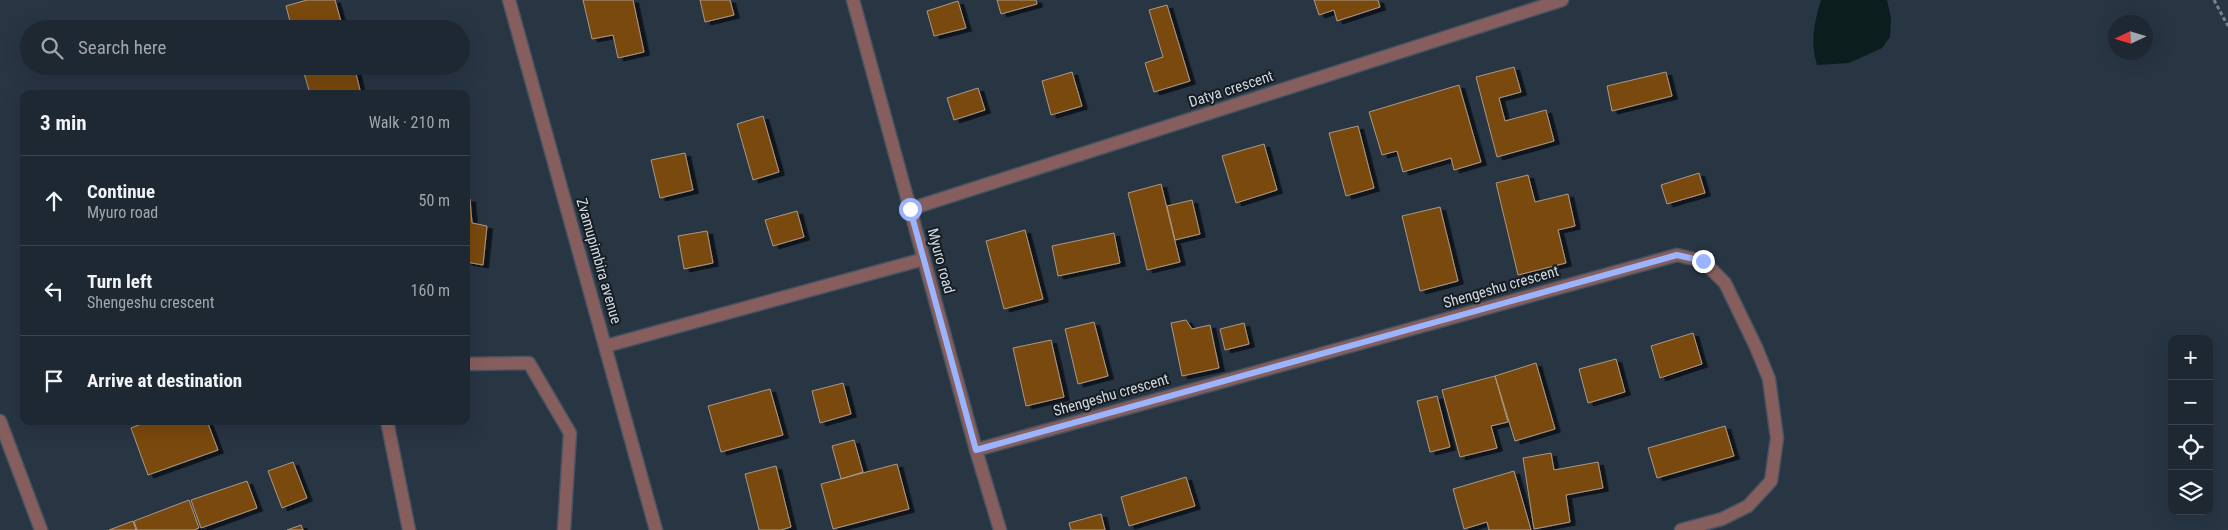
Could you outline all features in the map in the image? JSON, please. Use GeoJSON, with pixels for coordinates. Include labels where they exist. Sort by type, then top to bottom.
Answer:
{"type":"FeatureCollection","features":[{"type":"Feature","properties":{"kind":"street","name":"Zvamupimbira avenue"},"geometry":{"type":"LineString","coordinates":[[509,0],[656,530]]}},
{"type":"Feature","properties":{"kind":"street","name":"Myuro road"},"geometry":{"type":"LineString","coordinates":[[853,0],[976,450],[1000,530]]}},
{"type":"Feature","properties":{"kind":"street","name":"Datya crescent"},"geometry":{"type":"LineString","coordinates":[[910,209],[1562,0]]}},
{"type":"Feature","properties":{"kind":"street","name":"Shengeshu crescent"},"geometry":{"type":"LineString","coordinates":[[976,450],[1677,255],[1703,261],[1725,283],[1756,347],[1769,379],[1777,438],[1771,481],[1748,506],[1722,519],[1681,530]]}},
{"type":"Feature","properties":{"kind":"street"},"geometry":{"type":"LineString","coordinates":[[606,346],[924,259]]}},
{"type":"Feature","properties":{"kind":"street"},"geometry":{"type":"LineString","coordinates":[[470,364],[529,363],[570,433],[564,530]]}},
{"type":"Feature","properties":{"kind":"street"},"geometry":{"type":"LineString","coordinates":[[0,421],[41,530]]}},
{"type":"Feature","properties":{"kind":"street"},"geometry":{"type":"LineString","coordinates":[[388,425],[409,530]]}},
{"type":"Feature","properties":{"kind":"path"},"geometry":{"type":"LineString","coordinates":[[2214,0],[2228,26]]}},
{"type":"Feature","properties":{"kind":"shaded area"},"geometry":{"type":"Polygon","coordinates":[[[1821,0],[1887,0],[1891,18],[1890,37],[1882,48],[1849,63],[1817,65],[1813,40],[1816,17],[1821,0]]]}},
{"type":"Feature","properties":{"kind":"building"},"geometry":{"type":"Polygon","coordinates":[[[307,0],[335,0],[341,20],[290,20],[286,6],[307,0]]]}},
{"type":"Feature","properties":{"kind":"building"},"geometry":{"type":"Polygon","coordinates":[[[583,0],[633,0],[644,52],[618,58],[613,35],[592,39],[583,0]]]}},
{"type":"Feature","properties":{"kind":"building"},"geometry":{"type":"Polygon","coordinates":[[[700,0],[730,0],[734,15],[705,22],[700,0]]]}},
{"type":"Feature","properties":{"kind":"building"},"geometry":{"type":"Polygon","coordinates":[[[997,0],[1036,0],[1037,4],[1001,14],[997,0]]]}},
{"type":"Feature","properties":{"kind":"building"},"geometry":{"type":"Polygon","coordinates":[[[1314,0],[1378,0],[1380,7],[1337,21],[1334,10],[1319,15],[1314,0]]]}},
{"type":"Feature","properties":{"kind":"building"},"geometry":{"type":"Polygon","coordinates":[[[958,1],[966,28],[934,36],[927,11],[958,1]]]}},
{"type":"Feature","properties":{"kind":"building"},"geometry":{"type":"Polygon","coordinates":[[[1167,5],[1190,81],[1154,92],[1145,63],[1163,57],[1149,10],[1167,5]]]}},
{"type":"Feature","properties":{"kind":"building"},"geometry":{"type":"Polygon","coordinates":[[[1514,67],[1521,92],[1499,98],[1505,121],[1546,110],[1554,141],[1497,157],[1476,77],[1514,67]]]}},
{"type":"Feature","properties":{"kind":"building"},"geometry":{"type":"Polygon","coordinates":[[[1072,72],[1082,106],[1051,115],[1042,81],[1072,72]]]}},
{"type":"Feature","properties":{"kind":"building"},"geometry":{"type":"Polygon","coordinates":[[[1666,72],[1672,96],[1612,111],[1607,86],[1666,72]]]}},
{"type":"Feature","properties":{"kind":"building"},"geometry":{"type":"Polygon","coordinates":[[[305,75],[356,75],[360,90],[309,90],[305,75]]]}},
{"type":"Feature","properties":{"kind":"building"},"geometry":{"type":"Polygon","coordinates":[[[1459,85],[1481,162],[1454,170],[1451,158],[1403,172],[1397,151],[1382,155],[1369,112],[1459,85]]]}},
{"type":"Feature","properties":{"kind":"building"},"geometry":{"type":"Polygon","coordinates":[[[978,88],[985,110],[954,120],[947,98],[978,88]]]}},
{"type":"Feature","properties":{"kind":"building"},"geometry":{"type":"Polygon","coordinates":[[[763,116],[779,172],[753,180],[737,124],[763,116]]]}},
{"type":"Feature","properties":{"kind":"building"},"geometry":{"type":"Polygon","coordinates":[[[1358,126],[1374,188],[1346,196],[1329,133],[1358,126]]]}},
{"type":"Feature","properties":{"kind":"building"},"geometry":{"type":"Polygon","coordinates":[[[1264,144],[1277,190],[1236,203],[1222,156],[1264,144]]]}},
{"type":"Feature","properties":{"kind":"building"},"geometry":{"type":"Polygon","coordinates":[[[685,153],[693,190],[660,198],[651,160],[685,153]]]}},
{"type":"Feature","properties":{"kind":"building"},"geometry":{"type":"Polygon","coordinates":[[[1699,173],[1705,193],[1667,204],[1661,185],[1699,173]]]}},
{"type":"Feature","properties":{"kind":"building"},"geometry":{"type":"Polygon","coordinates":[[[1528,175],[1535,202],[1568,194],[1575,226],[1558,230],[1566,263],[1518,275],[1496,183],[1528,175]]]}},
{"type":"Feature","properties":{"kind":"building"},"geometry":{"type":"Polygon","coordinates":[[[1161,184],[1180,262],[1147,270],[1128,193],[1161,184]]]}},
{"type":"Feature","properties":{"kind":"building"},"geometry":{"type":"Polygon","coordinates":[[[470,199],[472,223],[487,226],[483,265],[470,263],[470,199]]]}},
{"type":"Feature","properties":{"kind":"building"},"geometry":{"type":"Polygon","coordinates":[[[1192,200],[1200,234],[1175,240],[1167,206],[1192,200]]]}},
{"type":"Feature","properties":{"kind":"building"},"geometry":{"type":"Polygon","coordinates":[[[1440,207],[1458,281],[1420,291],[1402,216],[1440,207]]]}},
{"type":"Feature","properties":{"kind":"building"},"geometry":{"type":"Polygon","coordinates":[[[797,211],[804,237],[773,246],[765,220],[797,211]]]}},
{"type":"Feature","properties":{"kind":"building"},"geometry":{"type":"Polygon","coordinates":[[[1025,230],[1043,299],[1004,309],[986,241],[1025,230]]]}},
{"type":"Feature","properties":{"kind":"building"},"geometry":{"type":"Polygon","coordinates":[[[707,231],[713,263],[684,269],[678,236],[707,231]]]}},
{"type":"Feature","properties":{"kind":"building"},"geometry":{"type":"Polygon","coordinates":[[[1114,233],[1120,263],[1058,276],[1052,246],[1114,233]]]}},
{"type":"Feature","properties":{"kind":"building"},"geometry":{"type":"Polygon","coordinates":[[[1186,320],[1192,329],[1210,325],[1219,368],[1182,376],[1171,323],[1186,320]]]}},
{"type":"Feature","properties":{"kind":"building"},"geometry":{"type":"Polygon","coordinates":[[[1094,322],[1108,376],[1078,384],[1065,329],[1094,322]]]}},
{"type":"Feature","properties":{"kind":"building"},"geometry":{"type":"Polygon","coordinates":[[[1244,323],[1249,344],[1225,350],[1220,329],[1244,323]]]}},
{"type":"Feature","properties":{"kind":"building"},"geometry":{"type":"Polygon","coordinates":[[[1693,333],[1702,364],[1660,378],[1651,346],[1693,333]]]}},
{"type":"Feature","properties":{"kind":"building"},"geometry":{"type":"Polygon","coordinates":[[[1051,340],[1064,397],[1026,406],[1013,348],[1051,340]]]}},
{"type":"Feature","properties":{"kind":"building"},"geometry":{"type":"Polygon","coordinates":[[[1616,359],[1625,392],[1588,403],[1579,369],[1616,359]]]}},
{"type":"Feature","properties":{"kind":"building"},"geometry":{"type":"Polygon","coordinates":[[[1536,363],[1555,429],[1515,441],[1495,376],[1536,363]]]}},
{"type":"Feature","properties":{"kind":"building"},"geometry":{"type":"Polygon","coordinates":[[[1495,376],[1508,422],[1491,426],[1497,448],[1460,457],[1442,390],[1495,376]]]}},
{"type":"Feature","properties":{"kind":"building"},"geometry":{"type":"Polygon","coordinates":[[[843,383],[851,414],[820,423],[812,391],[843,383]]]}},
{"type":"Feature","properties":{"kind":"building"},"geometry":{"type":"Polygon","coordinates":[[[770,389],[783,435],[721,452],[708,406],[770,389]]]}},
{"type":"Feature","properties":{"kind":"building"},"geometry":{"type":"Polygon","coordinates":[[[1437,396],[1450,447],[1430,452],[1417,401],[1437,396]]]}},
{"type":"Feature","properties":{"kind":"building"},"geometry":{"type":"Polygon","coordinates":[[[139,425],[209,425],[218,450],[148,475],[131,428],[139,425]]]}},
{"type":"Feature","properties":{"kind":"building"},"geometry":{"type":"Polygon","coordinates":[[[1725,426],[1734,456],[1657,478],[1648,448],[1725,426]]]}},
{"type":"Feature","properties":{"kind":"building"},"geometry":{"type":"Polygon","coordinates":[[[854,440],[863,472],[841,479],[832,446],[854,440]]]}},
{"type":"Feature","properties":{"kind":"building"},"geometry":{"type":"Polygon","coordinates":[[[1551,453],[1554,470],[1598,462],[1603,488],[1566,495],[1570,522],[1534,529],[1523,458],[1551,453]]]}},
{"type":"Feature","properties":{"kind":"building"},"geometry":{"type":"Polygon","coordinates":[[[293,462],[307,498],[282,508],[268,471],[293,462]]]}},
{"type":"Feature","properties":{"kind":"building"},"geometry":{"type":"Polygon","coordinates":[[[897,464],[909,509],[833,529],[821,484],[897,464]]]}},
{"type":"Feature","properties":{"kind":"building"},"geometry":{"type":"Polygon","coordinates":[[[776,466],[791,527],[781,530],[759,530],[745,474],[776,466]]]}},
{"type":"Feature","properties":{"kind":"building"},"geometry":{"type":"Polygon","coordinates":[[[1514,471],[1531,530],[1489,530],[1487,522],[1464,529],[1453,489],[1514,471]]]}},
{"type":"Feature","properties":{"kind":"building"},"geometry":{"type":"Polygon","coordinates":[[[1186,477],[1195,506],[1129,526],[1121,497],[1186,477]]]}},
{"type":"Feature","properties":{"kind":"building"},"geometry":{"type":"Polygon","coordinates":[[[247,481],[257,508],[201,528],[191,500],[247,481]]]}},
{"type":"Feature","properties":{"kind":"building"},"geometry":{"type":"Polygon","coordinates":[[[189,500],[199,528],[194,530],[137,530],[134,521],[189,500]]]}},
{"type":"Feature","properties":{"kind":"building"},"geometry":{"type":"Polygon","coordinates":[[[1101,514],[1105,530],[1071,530],[1069,523],[1101,514]]]}},
{"type":"Feature","properties":{"kind":"building"},"geometry":{"type":"Polygon","coordinates":[[[133,521],[136,530],[109,530],[133,521]]]}},
{"type":"Feature","properties":{"kind":"building"},"geometry":{"type":"Polygon","coordinates":[[[301,525],[303,530],[287,530],[301,525]]]}},
{"type":"Feature","properties":{"kind":"route"},"geometry":{"type":"LineString","coordinates":[[910,209],[976,450],[1677,255],[1703,261]]}}]}
